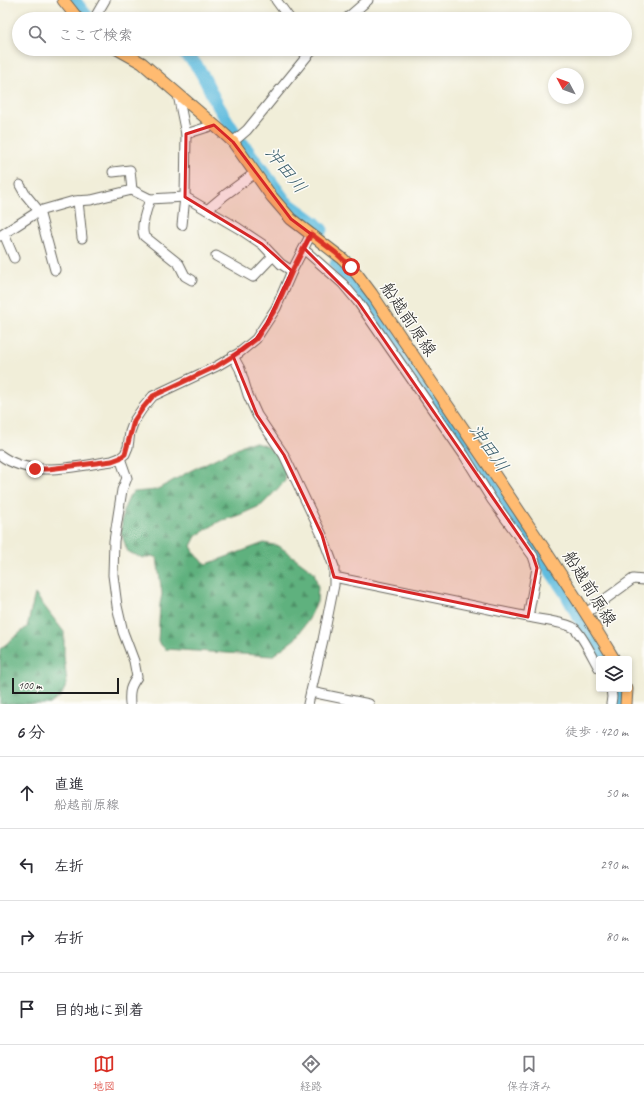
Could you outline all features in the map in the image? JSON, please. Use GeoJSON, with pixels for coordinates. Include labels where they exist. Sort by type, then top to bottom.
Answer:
{"type":"FeatureCollection","features":[{"type":"Feature","properties":{"kind":"main road"},"geometry":{"type":"LineString","coordinates":[[63,0],[72,12]]}},
{"type":"Feature","properties":{"kind":"main road","name":"船越前原線"},"geometry":{"type":"LineString","coordinates":[[130,56],[142,63],[233,142],[272,197],[291,219],[343,259],[357,274],[533,531],[612,656]]}},
{"type":"Feature","properties":{"kind":"main road"},"geometry":{"type":"LineString","coordinates":[[626,692],[626,704]]}},
{"type":"Feature","properties":{"kind":"street"},"geometry":{"type":"LineString","coordinates":[[98,12],[105,0]]}},
{"type":"Feature","properties":{"kind":"street"},"geometry":{"type":"LineString","coordinates":[[276,0],[285,12]]}},
{"type":"Feature","properties":{"kind":"street"},"geometry":{"type":"LineString","coordinates":[[354,12],[368,0]]}},
{"type":"Feature","properties":{"kind":"street"},"geometry":{"type":"LineString","coordinates":[[233,142],[247,130],[305,56]]}},
{"type":"Feature","properties":{"kind":"street"},"geometry":{"type":"LineString","coordinates":[[178,95],[186,134],[185,197],[182,224]]}},
{"type":"Feature","properties":{"kind":"street"},"geometry":{"type":"LineString","coordinates":[[186,134],[214,125]]}},
{"type":"Feature","properties":{"kind":"street"},"geometry":{"type":"LineString","coordinates":[[113,172],[130,170],[132,190]]}},
{"type":"Feature","properties":{"kind":"street"},"geometry":{"type":"LineString","coordinates":[[208,210],[225,195],[255,173]]}},
{"type":"Feature","properties":{"kind":"street"},"geometry":{"type":"LineString","coordinates":[[18,188],[39,211],[55,270]]}},
{"type":"Feature","properties":{"kind":"street"},"geometry":{"type":"LineString","coordinates":[[14,258],[2,235],[39,211],[132,190],[150,199],[185,197],[262,244],[281,264],[292,271]]}},
{"type":"Feature","properties":{"kind":"street"},"geometry":{"type":"LineString","coordinates":[[150,199],[146,212],[143,232],[144,236],[179,264],[185,276],[192,280]]}},
{"type":"Feature","properties":{"kind":"street"},"geometry":{"type":"LineString","coordinates":[[78,201],[82,238]]}},
{"type":"Feature","properties":{"kind":"street"},"geometry":{"type":"LineString","coordinates":[[0,455],[23,466],[41,469],[112,461],[120,458],[125,454],[128,447],[134,421],[153,396],[217,366],[256,339],[276,308],[292,271],[311,234]]}},
{"type":"Feature","properties":{"kind":"street"},"geometry":{"type":"LineString","coordinates":[[303,250],[343,284],[358,302],[464,456],[492,500],[533,556],[537,568],[528,617]]}},
{"type":"Feature","properties":{"kind":"street"},"geometry":{"type":"LineString","coordinates":[[216,256],[253,277],[273,256]]}},
{"type":"Feature","properties":{"kind":"street"},"geometry":{"type":"LineString","coordinates":[[233,356],[240,369],[248,395],[257,415],[284,455],[322,535],[334,567],[334,585],[328,619],[308,704]]}},
{"type":"Feature","properties":{"kind":"street"},"geometry":{"type":"LineString","coordinates":[[120,458],[127,478],[122,490],[114,541],[113,575],[117,606],[123,632],[134,661],[137,677],[129,693],[130,704]]}},
{"type":"Feature","properties":{"kind":"street"},"geometry":{"type":"LineString","coordinates":[[334,577],[565,624],[574,628],[580,634],[596,663]]}},
{"type":"Feature","properties":{"kind":"street"},"geometry":{"type":"LineString","coordinates":[[586,613],[633,578],[644,580]]}},
{"type":"Feature","properties":{"kind":"street"},"geometry":{"type":"LineString","coordinates":[[311,692],[369,704]]}},
{"type":"Feature","properties":{"kind":"street"},"geometry":{"type":"LineString","coordinates":[[611,692],[611,704]]}},
{"type":"Feature","properties":{"kind":"highlighted area"},"geometry":{"type":"Polygon","coordinates":[[[214,125],[233,142],[291,219],[311,234],[304,248],[358,302],[533,556],[537,568],[528,617],[334,577],[322,535],[284,455],[257,415],[233,356],[256,339],[267,323],[292,271],[262,244],[185,197],[186,134],[214,125]]]}},
{"type":"Feature","properties":{"kind":"green space"},"geometry":{"type":"Polygon","coordinates":[[[247,443],[256,443],[268,447],[281,459],[286,469],[285,481],[262,505],[237,516],[220,521],[196,536],[191,546],[197,557],[207,564],[264,543],[279,546],[314,572],[318,587],[317,602],[309,619],[295,639],[272,656],[165,649],[158,642],[162,594],[157,558],[152,556],[143,558],[128,552],[121,533],[123,511],[130,495],[134,492],[156,490],[190,471],[247,443]]]}},
{"type":"Feature","properties":{"kind":"green space"},"geometry":{"type":"Polygon","coordinates":[[[35,594],[64,632],[64,656],[67,684],[61,696],[50,704],[0,704],[0,649],[27,627],[35,594]]]}},
{"type":"Feature","properties":{"kind":"waterway","name":"沖田川"},"geometry":{"type":"LineString","coordinates":[[74,0],[83,12]]}},
{"type":"Feature","properties":{"kind":"waterway","name":"沖田川"},"geometry":{"type":"LineString","coordinates":[[188,56],[202,74],[217,104],[235,133]]}},
{"type":"Feature","properties":{"kind":"waterway","name":"沖田川"},"geometry":{"type":"LineString","coordinates":[[243,144],[286,202],[315,223],[322,230]]}},
{"type":"Feature","properties":{"kind":"waterway","name":"沖田川"},"geometry":{"type":"LineString","coordinates":[[336,264],[343,274],[352,280],[565,592],[600,656]]}},
{"type":"Feature","properties":{"kind":"waterway","name":"沖田川"},"geometry":{"type":"LineString","coordinates":[[619,692],[619,704]]}},
{"type":"Feature","properties":{"kind":"route"},"geometry":{"type":"LineString","coordinates":[[35,469],[48,469],[112,461],[125,454],[134,421],[153,396],[217,366],[256,339],[276,308],[292,271],[311,234],[336,253],[351,267]]}}]}
